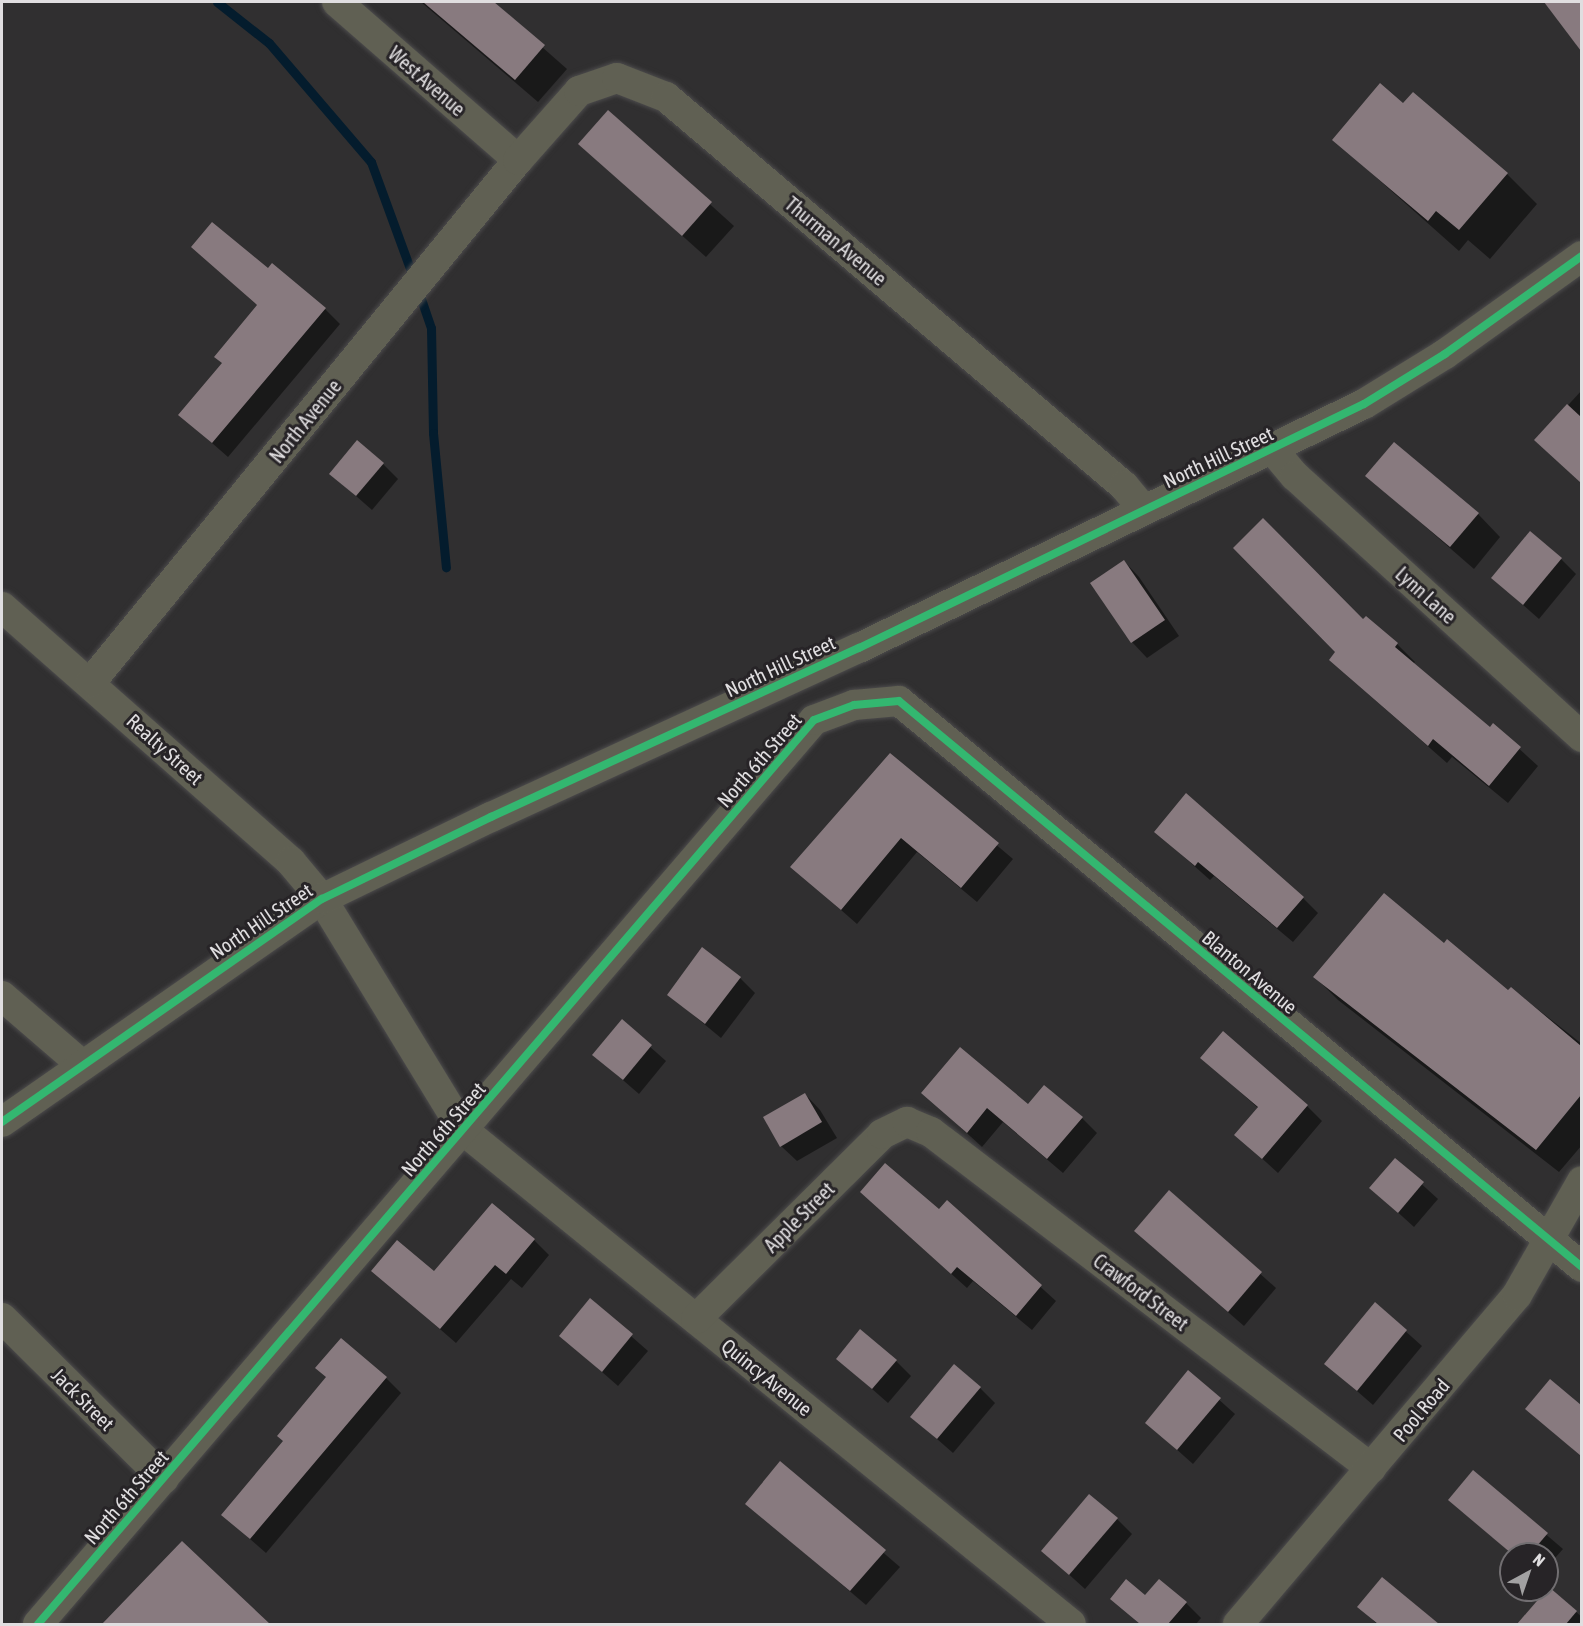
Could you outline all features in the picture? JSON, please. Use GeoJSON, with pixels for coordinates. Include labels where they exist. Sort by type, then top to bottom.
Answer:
{"type":"FeatureCollection","features":[{"type":"Feature","properties":{"kind":"street","name":"West Avenue"},"geometry":{"type":"LineString","coordinates":[[337,2],[518,160]]}},
{"type":"Feature","properties":{"kind":"street","name":"Thurman Avenue"},"geometry":{"type":"LineString","coordinates":[[518,160],[579,91],[617,78],[666,97],[1115,479],[1143,509]]}},
{"type":"Feature","properties":{"kind":"street","name":"North Avenue"},"geometry":{"type":"LineString","coordinates":[[91,682],[518,160]]}},
{"type":"Feature","properties":{"kind":"street","name":"North Hill Street"},"geometry":{"type":"LineString","coordinates":[[2,1122],[81,1064],[322,899],[491,817],[859,648],[1143,509],[1273,450],[1364,404],[1445,354],[1581,256]]}},
{"type":"Feature","properties":{"kind":"street","name":"Lynn Lane"},"geometry":{"type":"LineString","coordinates":[[1273,450],[1295,476],[1581,737]]}},
{"type":"Feature","properties":{"kind":"street","name":"Realty Street"},"geometry":{"type":"LineString","coordinates":[[2,607],[91,682],[291,862],[322,899],[463,1130]]}},
{"type":"Feature","properties":{"kind":"street","name":"North 6th Street"},"geometry":{"type":"LineString","coordinates":[[38,1624],[814,720],[854,705],[899,701]]}},
{"type":"Feature","properties":{"kind":"street","name":"Blanton Avenue"},"geometry":{"type":"LineString","coordinates":[[899,701],[1581,1267]]}},
{"type":"Feature","properties":{"kind":"street"},"geometry":{"type":"LineString","coordinates":[[2,996],[81,1064]]}},
{"type":"Feature","properties":{"kind":"street","name":"Apple Street"},"geometry":{"type":"LineString","coordinates":[[696,1319],[882,1134],[907,1122]]}},
{"type":"Feature","properties":{"kind":"street","name":"Crawford Street"},"geometry":{"type":"LineString","coordinates":[[907,1122],[931,1132],[1371,1468]]}},
{"type":"Feature","properties":{"kind":"street","name":"Quincy Avenue"},"geometry":{"type":"LineString","coordinates":[[463,1130],[1071,1624]]}},
{"type":"Feature","properties":{"kind":"street","name":"Pool Road"},"geometry":{"type":"LineString","coordinates":[[1238,1624],[1517,1295],[1546,1239],[1581,1181]]}},
{"type":"Feature","properties":{"kind":"street","name":"Jack Street"},"geometry":{"type":"LineString","coordinates":[[2,1318],[164,1479]]}},
{"type":"Feature","properties":{"kind":"building"},"geometry":{"type":"Polygon","coordinates":[[[423,2],[494,2],[545,45],[515,80],[423,2]]]}},
{"type":"Feature","properties":{"kind":"building"},"geometry":{"type":"Polygon","coordinates":[[[1544,2],[1581,2],[1581,51],[1544,2]]]}},
{"type":"Feature","properties":{"kind":"building"},"geometry":{"type":"Polygon","coordinates":[[[1380,83],[1403,103],[1413,92],[1508,173],[1459,230],[1436,211],[1428,221],[1332,140],[1380,83]]]}},
{"type":"Feature","properties":{"kind":"building"},"geometry":{"type":"Polygon","coordinates":[[[608,110],[712,202],[682,236],[578,144],[608,110]]]}},
{"type":"Feature","properties":{"kind":"building"},"geometry":{"type":"Polygon","coordinates":[[[212,222],[268,268],[272,263],[326,308],[212,443],[178,415],[222,363],[214,357],[257,305],[191,247],[212,222]]]}},
{"type":"Feature","properties":{"kind":"building"},"geometry":{"type":"Polygon","coordinates":[[[1567,404],[1581,417],[1581,483],[1534,440],[1567,404]]]}},
{"type":"Feature","properties":{"kind":"building"},"geometry":{"type":"Polygon","coordinates":[[[357,440],[384,463],[356,496],[329,474],[357,440]]]}},
{"type":"Feature","properties":{"kind":"building"},"geometry":{"type":"Polygon","coordinates":[[[1394,442],[1479,513],[1450,547],[1365,476],[1394,442]]]}},
{"type":"Feature","properties":{"kind":"building"},"geometry":{"type":"Polygon","coordinates":[[[1263,518],[1363,619],[1366,616],[1398,643],[1395,647],[1490,727],[1493,723],[1521,747],[1489,786],[1433,739],[1428,746],[1329,660],[1335,652],[1233,548],[1263,518]]]}},
{"type":"Feature","properties":{"kind":"building"},"geometry":{"type":"Polygon","coordinates":[[[1530,531],[1562,558],[1523,605],[1491,578],[1530,531]]]}},
{"type":"Feature","properties":{"kind":"building"},"geometry":{"type":"Polygon","coordinates":[[[1124,560],[1165,620],[1131,643],[1090,583],[1124,560]]]}},
{"type":"Feature","properties":{"kind":"building"},"geometry":{"type":"Polygon","coordinates":[[[890,753],[999,843],[961,888],[901,838],[841,910],[790,867],[890,753]]]}},
{"type":"Feature","properties":{"kind":"building"},"geometry":{"type":"Polygon","coordinates":[[[1186,793],[1304,897],[1277,928],[1198,862],[1195,866],[1154,832],[1186,793]]]}},
{"type":"Feature","properties":{"kind":"building"},"geometry":{"type":"Polygon","coordinates":[[[1384,893],[1444,943],[1447,939],[1508,990],[1511,987],[1581,1046],[1581,1095],[1536,1150],[1313,977],[1384,893]]]}},
{"type":"Feature","properties":{"kind":"building"},"geometry":{"type":"Polygon","coordinates":[[[702,947],[741,977],[705,1024],[667,995],[702,947]]]}},
{"type":"Feature","properties":{"kind":"building"},"geometry":{"type":"Polygon","coordinates":[[[622,1019],[652,1045],[623,1080],[592,1055],[622,1019]]]}},
{"type":"Feature","properties":{"kind":"building"},"geometry":{"type":"Polygon","coordinates":[[[1223,1031],[1308,1105],[1262,1159],[1234,1135],[1258,1107],[1200,1058],[1223,1031]]]}},
{"type":"Feature","properties":{"kind":"building"},"geometry":{"type":"Polygon","coordinates":[[[960,1047],[1028,1104],[1044,1085],[1083,1117],[1047,1159],[987,1108],[967,1133],[921,1093],[960,1047]]]}},
{"type":"Feature","properties":{"kind":"building"},"geometry":{"type":"Polygon","coordinates":[[[805,1093],[822,1122],[780,1147],[763,1117],[805,1093]]]}},
{"type":"Feature","properties":{"kind":"building"},"geometry":{"type":"Polygon","coordinates":[[[1395,1158],[1424,1182],[1398,1213],[1369,1188],[1395,1158]]]}},
{"type":"Feature","properties":{"kind":"building"},"geometry":{"type":"Polygon","coordinates":[[[885,1163],[939,1209],[947,1200],[1042,1285],[1016,1316],[957,1267],[951,1274],[860,1192],[885,1163]]]}},
{"type":"Feature","properties":{"kind":"building"},"geometry":{"type":"Polygon","coordinates":[[[1169,1190],[1262,1272],[1228,1312],[1134,1231],[1169,1190]]]}},
{"type":"Feature","properties":{"kind":"building"},"geometry":{"type":"Polygon","coordinates":[[[492,1203],[535,1239],[506,1274],[495,1265],[440,1329],[371,1271],[397,1240],[434,1271],[492,1203]]]}},
{"type":"Feature","properties":{"kind":"building"},"geometry":{"type":"Polygon","coordinates":[[[590,1298],[633,1334],[602,1372],[559,1336],[590,1298]]]}},
{"type":"Feature","properties":{"kind":"building"},"geometry":{"type":"Polygon","coordinates":[[[1375,1302],[1407,1330],[1357,1391],[1324,1364],[1375,1302]]]}},
{"type":"Feature","properties":{"kind":"building"},"geometry":{"type":"Polygon","coordinates":[[[860,1329],[897,1360],[872,1389],[836,1359],[860,1329]]]}},
{"type":"Feature","properties":{"kind":"building"},"geometry":{"type":"Polygon","coordinates":[[[341,1338],[387,1377],[250,1539],[221,1515],[283,1441],[277,1436],[326,1377],[315,1368],[341,1338]]]}},
{"type":"Feature","properties":{"kind":"building"},"geometry":{"type":"Polygon","coordinates":[[[954,1364],[981,1387],[937,1439],[910,1417],[954,1364]]]}},
{"type":"Feature","properties":{"kind":"building"},"geometry":{"type":"Polygon","coordinates":[[[1188,1370],[1221,1398],[1177,1450],[1145,1423],[1188,1370]]]}},
{"type":"Feature","properties":{"kind":"building"},"geometry":{"type":"Polygon","coordinates":[[[1550,1379],[1581,1405],[1581,1456],[1525,1409],[1550,1379]]]}},
{"type":"Feature","properties":{"kind":"building"},"geometry":{"type":"Polygon","coordinates":[[[780,1461],[886,1550],[850,1591],[745,1504],[780,1461]]]}},
{"type":"Feature","properties":{"kind":"building"},"geometry":{"type":"Polygon","coordinates":[[[1473,1470],[1548,1533],[1540,1542],[1499,1543],[1448,1500],[1473,1470]]]}},
{"type":"Feature","properties":{"kind":"building"},"geometry":{"type":"Polygon","coordinates":[[[1089,1494],[1118,1518],[1069,1575],[1041,1551],[1089,1494]]]}},
{"type":"Feature","properties":{"kind":"building"},"geometry":{"type":"Polygon","coordinates":[[[182,1541],[200,1558],[270,1624],[102,1624],[182,1541]]]}},
{"type":"Feature","properties":{"kind":"building"},"geometry":{"type":"Polygon","coordinates":[[[1382,1577],[1439,1624],[1378,1624],[1357,1607],[1382,1577]]]}},
{"type":"Feature","properties":{"kind":"building"},"geometry":{"type":"Polygon","coordinates":[[[1126,1579],[1145,1595],[1159,1579],[1187,1602],[1168,1624],[1140,1624],[1110,1599],[1126,1579]]]}},
{"type":"Feature","properties":{"kind":"building"},"geometry":{"type":"Polygon","coordinates":[[[1559,1596],[1577,1611],[1566,1624],[1517,1624],[1536,1602],[1559,1602],[1559,1596]]]}},
{"type":"Feature","properties":{"kind":"waterway"},"geometry":{"type":"LineString","coordinates":[[217,2],[269,43],[371,162],[413,277]]}},
{"type":"Feature","properties":{"kind":"waterway"},"geometry":{"type":"LineString","coordinates":[[418,290],[431,328],[433,433],[446,567]]}},
{"type":"Feature","properties":{"kind":"cycle path"},"geometry":{"type":"LineString","coordinates":[[2,1122],[322,899],[491,817],[859,648],[1364,404],[1445,354],[1582,256]]}},
{"type":"Feature","properties":{"kind":"cycle path"},"geometry":{"type":"LineString","coordinates":[[38,1624],[814,720],[854,705],[899,701],[1582,1267]]}}]}
